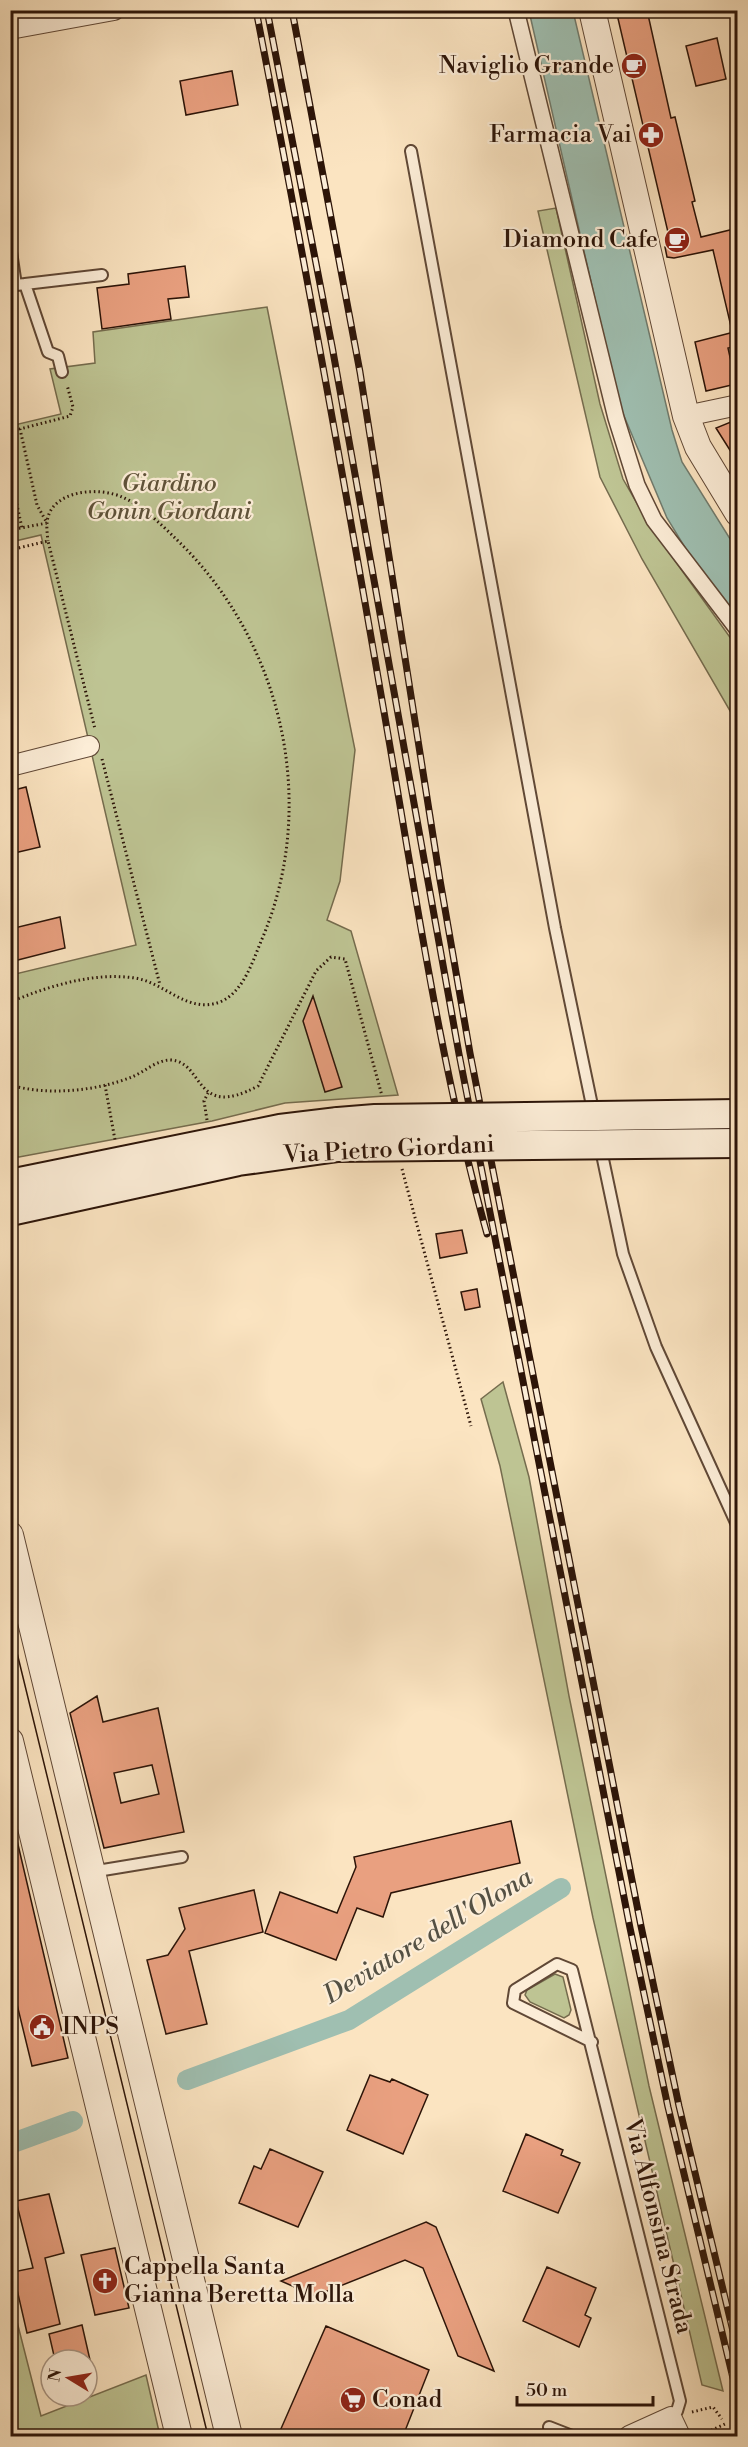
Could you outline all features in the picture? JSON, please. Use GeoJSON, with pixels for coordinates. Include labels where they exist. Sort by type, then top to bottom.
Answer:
{"type":"FeatureCollection","features":[{"type":"Feature","properties":{"kind":"main road","name":"Via Pietro Giordani"},"geometry":{"type":"LineString","coordinates":[[10,1211],[238,1161],[338,1135],[387,1119],[738,1114]]}},
{"type":"Feature","properties":{"kind":"main road","name":"Via Pietro Giordani"},"geometry":{"type":"LineString","coordinates":[[18,1179],[280,1129],[338,1135],[738,1143]]}},
{"type":"Feature","properties":{"kind":"street"},"geometry":{"type":"LineString","coordinates":[[10,29],[114,10]]}},
{"type":"Feature","properties":{"kind":"street"},"geometry":{"type":"LineString","coordinates":[[516,10],[616,418],[637,485],[654,519],[738,630]]}},
{"type":"Feature","properties":{"kind":"street"},"geometry":{"type":"LineString","coordinates":[[592,10],[686,416],[698,447],[738,513]]}},
{"type":"Feature","properties":{"kind":"street"},"geometry":{"type":"LineString","coordinates":[[686,416],[738,405]]}},
{"type":"Feature","properties":{"kind":"street"},"geometry":{"type":"LineString","coordinates":[[10,766],[89,746]]}},
{"type":"Feature","properties":{"kind":"street"},"geometry":{"type":"LineString","coordinates":[[10,1535],[229,2436]]}},
{"type":"Feature","properties":{"kind":"street"},"geometry":{"type":"LineString","coordinates":[[10,1741],[179,2436]]}},
{"type":"Feature","properties":{"kind":"street"},"geometry":{"type":"LineString","coordinates":[[629,2436],[676,2428]]}},
{"type":"Feature","properties":{"kind":"lane"},"geometry":{"type":"LineString","coordinates":[[411,151],[552,916],[596,1126]]}},
{"type":"Feature","properties":{"kind":"lane"},"geometry":{"type":"LineString","coordinates":[[10,245],[16,285],[102,275]]}},
{"type":"Feature","properties":{"kind":"lane"},"geometry":{"type":"LineString","coordinates":[[25,284],[48,352],[58,356],[62,372]]}},
{"type":"Feature","properties":{"kind":"lane"},"geometry":{"type":"LineString","coordinates":[[598,1138],[622,1254],[656,1347],[738,1527]]}},
{"type":"Feature","properties":{"kind":"lane"},"geometry":{"type":"LineString","coordinates":[[91,1872],[182,1857]]}},
{"type":"Feature","properties":{"kind":"lane","name":"Via Alfonsina Strada"},"geometry":{"type":"LineString","coordinates":[[592,2042],[513,2003],[515,1990],[557,1964],[572,1970],[592,2042],[680,2401],[676,2428]]}},
{"type":"Feature","properties":{"kind":"lane"},"geometry":{"type":"LineString","coordinates":[[549,2427],[572,2436]]}},
{"type":"Feature","properties":{"kind":"path"},"geometry":{"type":"LineString","coordinates":[[47,523],[37,505],[20,434],[24,427],[70,416],[71,398],[62,372]]}},
{"type":"Feature","properties":{"kind":"path"},"geometry":{"type":"LineString","coordinates":[[10,473],[22,528]]}},
{"type":"Feature","properties":{"kind":"path"},"geometry":{"type":"LineString","coordinates":[[10,1002],[66,983],[118,977],[160,985],[191,1003],[207,1006],[222,1001],[235,992],[245,977],[268,923],[287,846],[290,796],[279,709],[251,639],[206,569],[152,518],[125,498],[106,490],[72,495],[59,501],[51,510],[47,523],[48,542]]}},
{"type":"Feature","properties":{"kind":"path"},"geometry":{"type":"LineString","coordinates":[[10,530],[47,523]]}},
{"type":"Feature","properties":{"kind":"path"},"geometry":{"type":"LineString","coordinates":[[105,1085],[116,1148]]}},
{"type":"Feature","properties":{"kind":"path"},"geometry":{"type":"LineString","coordinates":[[208,1093],[204,1101],[208,1125]]}},
{"type":"Feature","properties":{"kind":"path"},"geometry":{"type":"LineString","coordinates":[[690,2412],[712,2406],[722,2419]]}},
{"type":"Feature","properties":{"kind":"path"},"geometry":{"type":"LineString","coordinates":[[699,2436],[725,2424]]}},
{"type":"Feature","properties":{"kind":"green space"},"geometry":{"type":"Polygon","coordinates":[[[556,208],[600,404],[623,479],[650,526],[737,647],[737,723],[642,559],[600,477],[538,211],[556,208]]]}},
{"type":"Feature","properties":{"kind":"green space","name":"Giardino Gonin Giordani"},"geometry":{"type":"Polygon","coordinates":[[[267,307],[355,750],[340,881],[327,920],[351,931],[398,1095],[285,1103],[212,1121],[19,1157],[11,1156],[11,975],[136,945],[41,535],[11,542],[10,426],[61,414],[50,369],[95,363],[93,332],[267,307]]]}},
{"type":"Feature","properties":{"kind":"green space"},"geometry":{"type":"Polygon","coordinates":[[[503,1382],[529,1477],[569,1696],[649,2086],[723,2391],[702,2385],[593,1918],[500,1466],[481,1399],[503,1382]]]}},
{"type":"Feature","properties":{"kind":"green space"},"geometry":{"type":"Polygon","coordinates":[[[555,1974],[563,1977],[571,2010],[564,2018],[530,2002],[525,1995],[527,1990],[555,1974]]]}},
{"type":"Feature","properties":{"kind":"green space"},"geometry":{"type":"Polygon","coordinates":[[[11,2298],[41,2416],[61,2408],[99,2408],[99,2393],[146,2375],[160,2436],[11,2436],[11,2298]]]}},
{"type":"Feature","properties":{"kind":"shaded area"},"geometry":{"type":"Polygon","coordinates":[[[529,11],[573,11],[672,430],[682,462],[737,550],[737,620],[692,559],[667,518],[619,404],[529,11]]]}},
{"type":"Feature","properties":{"kind":"building"},"geometry":{"type":"Polygon","coordinates":[[[616,10],[647,10],[671,118],[675,117],[695,201],[692,202],[701,237],[738,228],[738,330],[732,331],[713,250],[674,258],[667,257],[665,247],[671,245],[616,10]]]}},
{"type":"Feature","properties":{"kind":"building"},"geometry":{"type":"Polygon","coordinates":[[[717,38],[726,79],[696,86],[686,46],[717,38]]]}},
{"type":"Feature","properties":{"kind":"building"},"geometry":{"type":"Polygon","coordinates":[[[232,71],[238,105],[186,115],[180,81],[232,71]]]}},
{"type":"Feature","properties":{"kind":"building"},"geometry":{"type":"Polygon","coordinates":[[[185,266],[189,297],[168,299],[171,319],[102,329],[97,288],[129,284],[128,274],[185,266]]]}},
{"type":"Feature","properties":{"kind":"building"},"geometry":{"type":"Polygon","coordinates":[[[738,331],[738,346],[728,348],[736,384],[706,391],[695,342],[738,331]]]}},
{"type":"Feature","properties":{"kind":"building"},"geometry":{"type":"Polygon","coordinates":[[[738,419],[738,463],[716,428],[738,419]]]}},
{"type":"Feature","properties":{"kind":"building"},"geometry":{"type":"Polygon","coordinates":[[[26,787],[40,847],[10,854],[10,791],[26,787]]]}},
{"type":"Feature","properties":{"kind":"building"},"geometry":{"type":"Polygon","coordinates":[[[60,917],[65,948],[10,962],[10,929],[60,917]]]}},
{"type":"Feature","properties":{"kind":"building"},"geometry":{"type":"Polygon","coordinates":[[[313,996],[342,1087],[325,1092],[303,1021],[313,996]]]}},
{"type":"Feature","properties":{"kind":"building"},"geometry":{"type":"Polygon","coordinates":[[[462,1230],[467,1253],[440,1258],[436,1234],[462,1230]]]}},
{"type":"Feature","properties":{"kind":"building"},"geometry":{"type":"Polygon","coordinates":[[[477,1289],[480,1307],[465,1310],[461,1292],[477,1289]]]}},
{"type":"Feature","properties":{"kind":"building"},"geometry":{"type":"Polygon","coordinates":[[[97,1696],[103,1722],[158,1708],[184,1832],[104,1848],[70,1713],[97,1696]],[[152,1765],[114,1773],[121,1803],[159,1794],[152,1765]]]}},
{"type":"Feature","properties":{"kind":"building"},"geometry":{"type":"Polygon","coordinates":[[[511,1821],[520,1863],[391,1893],[383,1917],[357,1908],[336,1960],[265,1933],[280,1892],[337,1913],[356,1867],[354,1857],[511,1821]]]}},
{"type":"Feature","properties":{"kind":"building"},"geometry":{"type":"Polygon","coordinates":[[[16,1836],[68,2058],[32,2066],[14,1992],[10,1993],[10,1837],[16,1836]]]}},
{"type":"Feature","properties":{"kind":"building"},"geometry":{"type":"Polygon","coordinates":[[[254,1890],[263,1932],[189,1951],[207,2024],[166,2034],[147,1960],[168,1955],[185,1929],[179,1908],[254,1890]]]}},
{"type":"Feature","properties":{"kind":"building"},"geometry":{"type":"Polygon","coordinates":[[[370,2075],[390,2082],[392,2079],[428,2095],[403,2154],[347,2130],[370,2075]]]}},
{"type":"Feature","properties":{"kind":"building"},"geometry":{"type":"Polygon","coordinates":[[[526,2134],[563,2150],[561,2155],[580,2163],[558,2213],[503,2191],[526,2134]]]}},
{"type":"Feature","properties":{"kind":"building"},"geometry":{"type":"Polygon","coordinates":[[[270,2149],[323,2172],[298,2227],[239,2203],[254,2166],[261,2169],[270,2149]]]}},
{"type":"Feature","properties":{"kind":"building"},"geometry":{"type":"Polygon","coordinates":[[[49,2194],[64,2253],[45,2258],[60,2324],[27,2333],[13,2272],[33,2268],[16,2201],[49,2194]]]}},
{"type":"Feature","properties":{"kind":"building"},"geometry":{"type":"Polygon","coordinates":[[[426,2222],[436,2227],[494,2371],[458,2356],[423,2268],[405,2260],[315,2296],[281,2281],[426,2222]]]}},
{"type":"Feature","properties":{"kind":"building","name":"Cappella Santa Gianna Beretta Molla"},"geometry":{"type":"Polygon","coordinates":[[[115,2248],[129,2308],[95,2315],[81,2255],[115,2248]]]}},
{"type":"Feature","properties":{"kind":"building"},"geometry":{"type":"Polygon","coordinates":[[[547,2267],[596,2288],[585,2315],[591,2318],[579,2347],[523,2321],[547,2267]]]}},
{"type":"Feature","properties":{"kind":"building"},"geometry":{"type":"Polygon","coordinates":[[[82,2325],[87,2348],[52,2348],[49,2334],[82,2325]]]}},
{"type":"Feature","properties":{"kind":"building"},"geometry":{"type":"Polygon","coordinates":[[[326,2326],[429,2370],[403,2436],[293,2436],[280,2431],[326,2326]]]}},
{"type":"Feature","properties":{"kind":"waterway","name":"Deviatore dell'Olona"},"geometry":{"type":"LineString","coordinates":[[187,2080],[349,2020],[561,1888]]}},
{"type":"Feature","properties":{"kind":"waterway","name":"Deviatore dell'Olona"},"geometry":{"type":"LineString","coordinates":[[10,2144],[73,2121]]}},
{"type":"Feature","properties":{"kind":"tram line"},"geometry":{"type":"LineString","coordinates":[[10,1624],[208,2436]]}},
{"type":"Feature","properties":{"kind":"railway"},"geometry":{"type":"LineString","coordinates":[[256,10],[337,445],[441,1038],[487,1234]]}},
{"type":"Feature","properties":{"kind":"railway"},"geometry":{"type":"LineString","coordinates":[[267,10],[332,346],[459,1054],[630,1928],[668,2107],[738,2399]]}},
{"type":"Feature","properties":{"kind":"railway"},"geometry":{"type":"LineString","coordinates":[[292,10],[360,372],[440,880],[470,1053],[641,1926],[679,2106],[738,2352]]}},
{"type":"Feature","properties":{"kind":"place","name":"Naviglio Grande"},"geometry":{"type":"Point","coordinates":[634,66]}},
{"type":"Feature","properties":{"kind":"place","name":"Farmacia Vai"},"geometry":{"type":"Point","coordinates":[651,135]}},
{"type":"Feature","properties":{"kind":"place","name":"Diamond Cafe"},"geometry":{"type":"Point","coordinates":[677,240]}},
{"type":"Feature","properties":{"kind":"place","name":"INPS"},"geometry":{"type":"Point","coordinates":[42,2027]}},
{"type":"Feature","properties":{"kind":"place","name":"Cappella Santa Gianna Beretta Molla"},"geometry":{"type":"Point","coordinates":[105,2281]}},
{"type":"Feature","properties":{"kind":"place","name":"Conad"},"geometry":{"type":"Point","coordinates":[353,2400]}}]}
